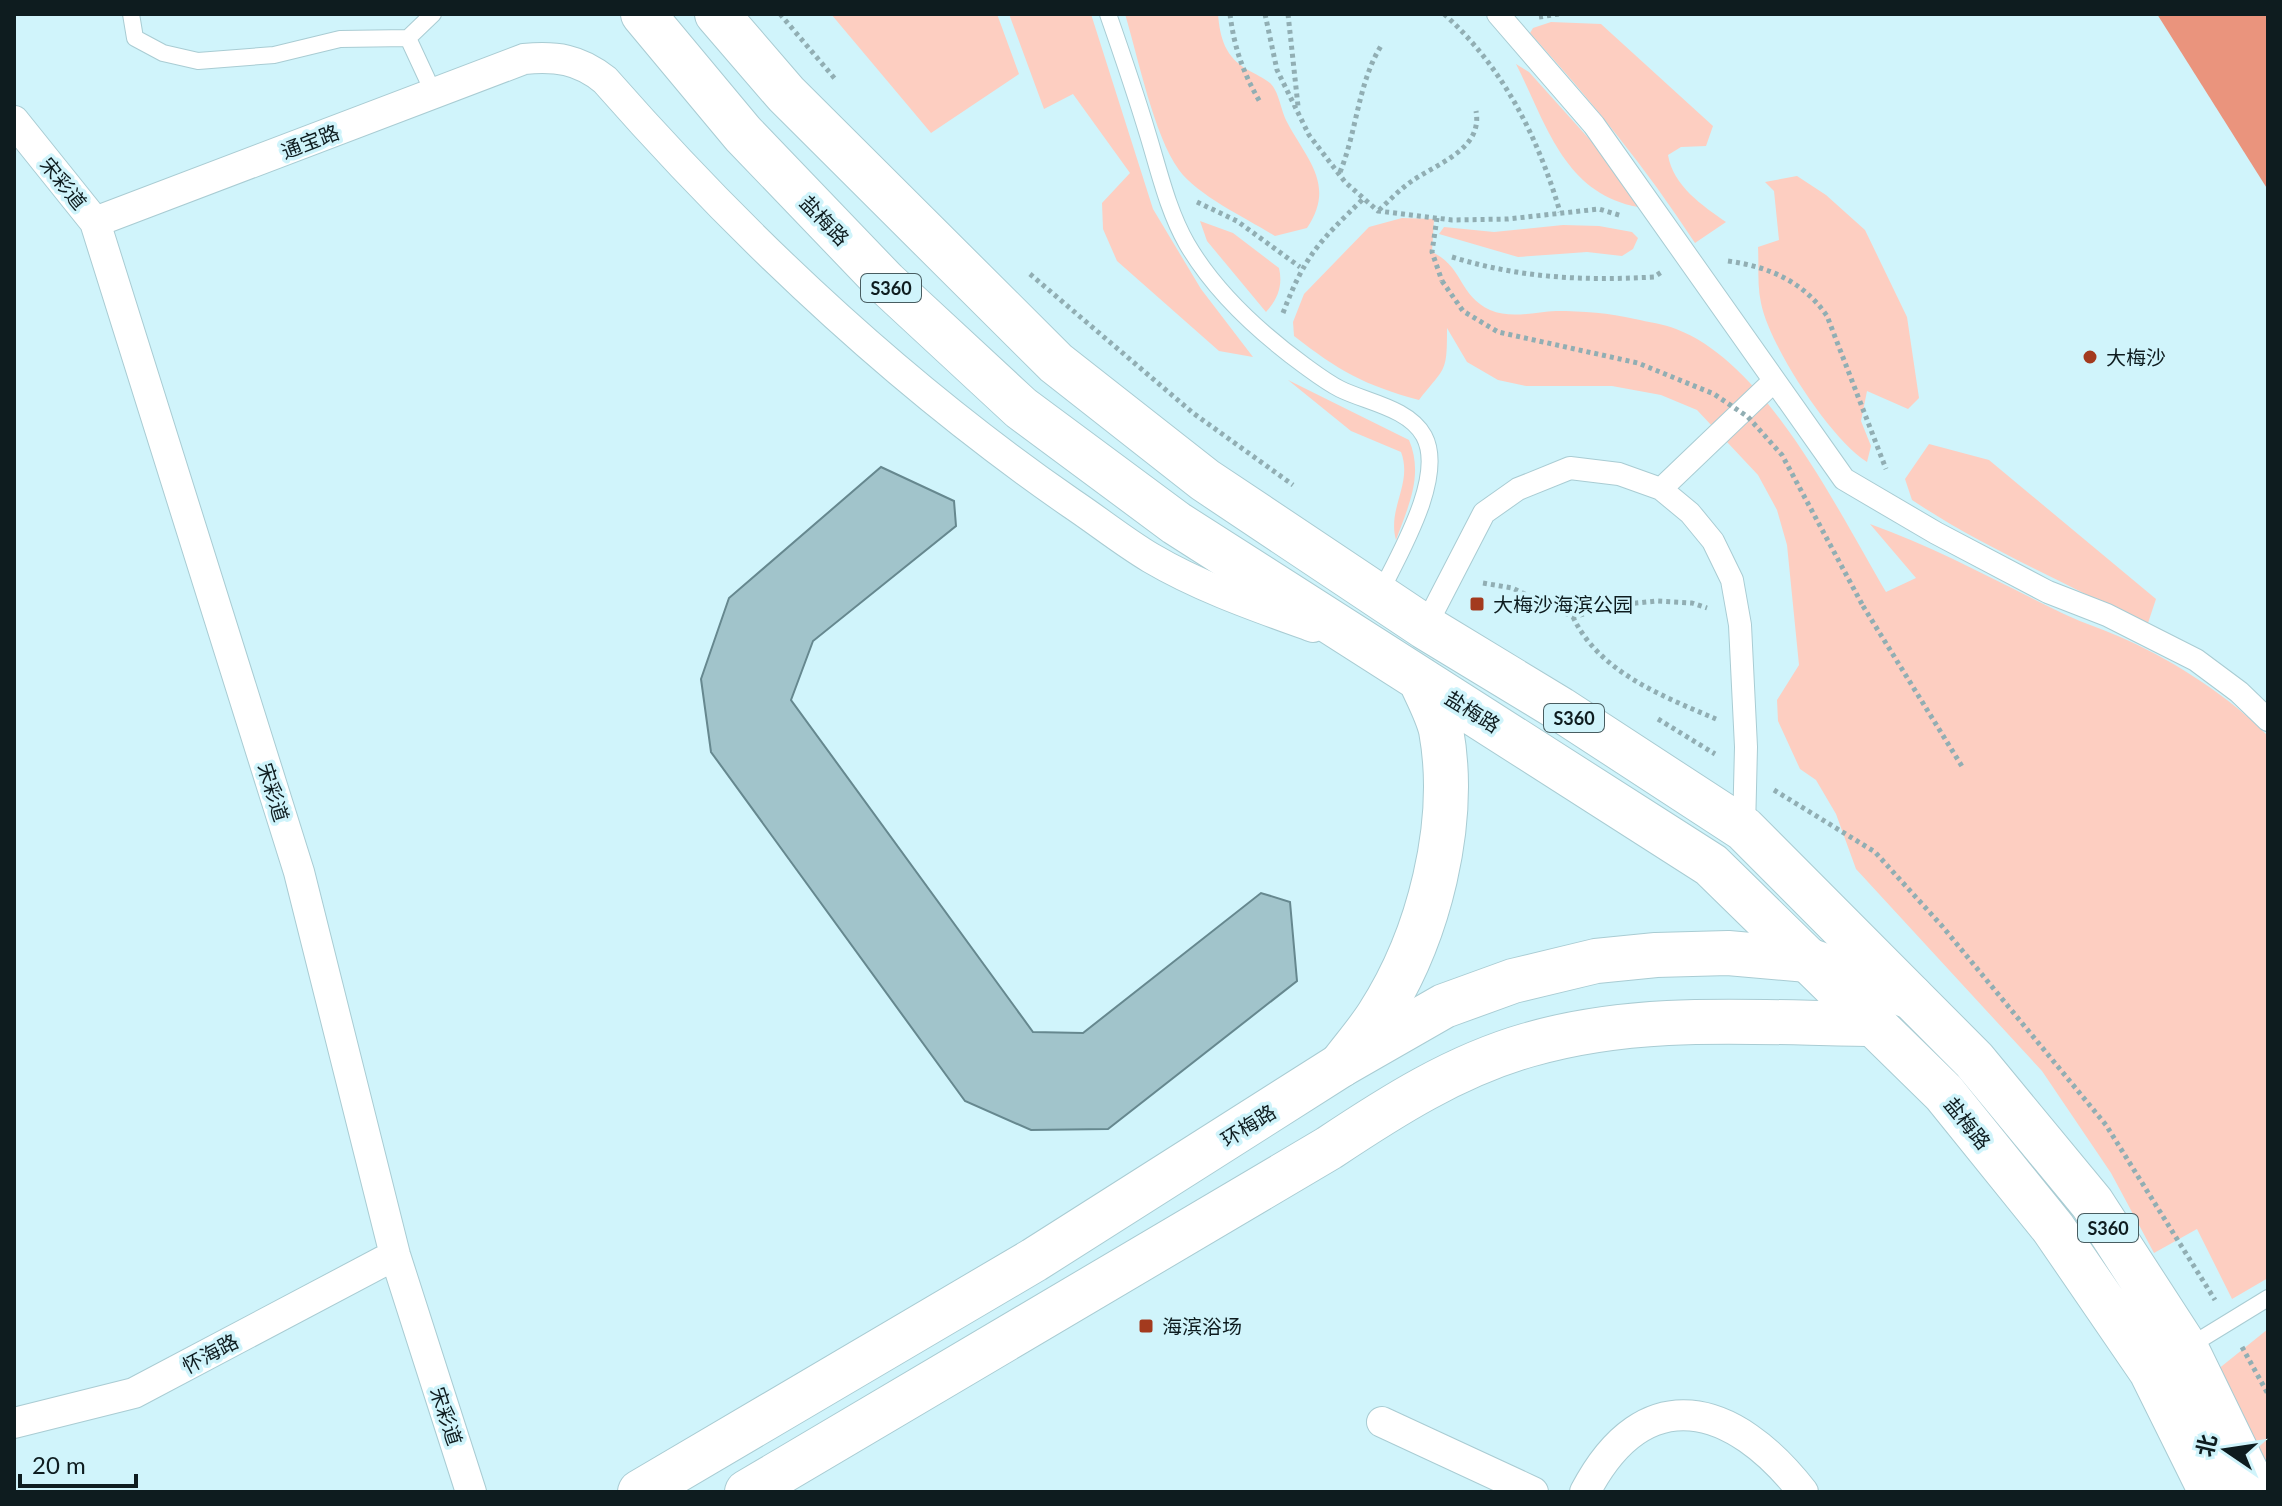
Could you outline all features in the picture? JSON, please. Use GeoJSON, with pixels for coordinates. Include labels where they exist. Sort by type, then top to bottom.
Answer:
{"type":"FeatureCollection","features":[{"type":"Feature","properties":{"kind":"main road","name":"盐梅路"},"geometry":{"type":"LineString","coordinates":[[643,14],[743,134],[852,248],[1021,408],[1176,523],[1711,865],[1944,1093],[2053,1228],[2151,1371],[2211,1492]]}},
{"type":"Feature","properties":{"kind":"main road","name":"S360"},"geometry":{"type":"LineString","coordinates":[[717,14],[786,94],[1056,363],[1205,480],[1425,627],[1560,709],[1744,829],[1974,1060],[2092,1203],[2186,1348],[2256,1492]]}},
{"type":"Feature","properties":{"kind":"main road"},"geometry":{"type":"LineString","coordinates":[[1341,1065],[1378,1015],[1404,965],[1427,904],[1441,840],[1445,783],[1440,727],[1420,679]]}},
{"type":"Feature","properties":{"kind":"main road","name":"环梅路"},"geometry":{"type":"LineString","coordinates":[[640,1492],[1034,1260],[1341,1065],[1444,1006],[1513,981],[1596,961],[1728,953],[1808,960],[1911,997]]}},
{"type":"Feature","properties":{"kind":"main road"},"geometry":{"type":"LineString","coordinates":[[747,1492],[1329,1148],[1411,1095],[1486,1060],[1567,1035],[1617,1027],[1727,1022],[1873,1024]]}},
{"type":"Feature","properties":{"kind":"street"},"geometry":{"type":"LineString","coordinates":[[1498,14],[1594,125],[1844,479],[1936,533],[2048,592],[2107,615],[2196,660],[2239,692],[2268,720]]}},
{"type":"Feature","properties":{"kind":"street","name":"通宝路"},"geometry":{"type":"LineString","coordinates":[[95,222],[524,59],[566,59],[589,67],[605,80],[692,176],[847,326],[991,448],[1152,558],[1226,596],[1367,646]]}},
{"type":"Feature","properties":{"kind":"street","name":"宋彩道"},"geometry":{"type":"LineString","coordinates":[[14,121],[95,222],[299,872],[395,1255],[471,1492]]}},
{"type":"Feature","properties":{"kind":"street"},"geometry":{"type":"LineString","coordinates":[[1661,489],[1774,381]]}},
{"type":"Feature","properties":{"kind":"street"},"geometry":{"type":"LineString","coordinates":[[1425,627],[1484,513],[1518,489],[1570,468],[1619,474],[1661,489],[1690,513],[1713,541],[1732,580],[1740,625],[1746,747],[1744,829]]}},
{"type":"Feature","properties":{"kind":"street","name":"怀海路"},"geometry":{"type":"LineString","coordinates":[[14,1423],[134,1393],[395,1255]]}},
{"type":"Feature","properties":{"kind":"street"},"geometry":{"type":"LineString","coordinates":[[1585,1492],[1599,1465],[1632,1431],[1679,1412],[1724,1423],[1777,1459],[1803,1492]]}},
{"type":"Feature","properties":{"kind":"street"},"geometry":{"type":"LineString","coordinates":[[1382,1422],[1533,1492]]}},
{"type":"Feature","properties":{"kind":"lane"},"geometry":{"type":"LineString","coordinates":[[131,14],[135,38],[163,53],[198,61],[274,55],[340,39],[408,38],[433,14]]}},
{"type":"Feature","properties":{"kind":"lane"},"geometry":{"type":"LineString","coordinates":[[1108,14],[1166,195],[1186,243],[1221,291],[1270,338],[1339,389],[1408,419],[1423,434],[1431,457],[1427,480],[1415,523],[1379,596]]}},
{"type":"Feature","properties":{"kind":"lane"},"geometry":{"type":"LineString","coordinates":[[408,38],[434,94]]}},
{"type":"Feature","properties":{"kind":"lane"},"geometry":{"type":"LineString","coordinates":[[2186,1348],[2268,1298]]}},
{"type":"Feature","properties":{"kind":"path"},"geometry":{"type":"LineString","coordinates":[[780,14],[837,82]]}},
{"type":"Feature","properties":{"kind":"path"},"geometry":{"type":"LineString","coordinates":[[1230,14],[1241,65],[1260,102]]}},
{"type":"Feature","properties":{"kind":"path"},"geometry":{"type":"LineString","coordinates":[[1265,14],[1277,70],[1309,135],[1345,182],[1378,211],[1437,218],[1508,219],[1599,209],[1624,217]]}},
{"type":"Feature","properties":{"kind":"path"},"geometry":{"type":"LineString","coordinates":[[1288,14],[1299,115]]}},
{"type":"Feature","properties":{"kind":"path"},"geometry":{"type":"LineString","coordinates":[[1444,14],[1466,34],[1500,75],[1524,118],[1560,212]]}},
{"type":"Feature","properties":{"kind":"path"},"geometry":{"type":"LineString","coordinates":[[1340,172],[1353,141],[1368,66],[1381,46]]}},
{"type":"Feature","properties":{"kind":"path"},"geometry":{"type":"LineString","coordinates":[[1378,211],[1411,182],[1458,153],[1473,137],[1478,123],[1476,111]]}},
{"type":"Feature","properties":{"kind":"path"},"geometry":{"type":"LineString","coordinates":[[1166,195],[1198,202],[1237,221],[1300,267]]}},
{"type":"Feature","properties":{"kind":"path"},"geometry":{"type":"LineString","coordinates":[[1270,338],[1300,267],[1319,242],[1363,199]]}},
{"type":"Feature","properties":{"kind":"path"},"geometry":{"type":"LineString","coordinates":[[1437,218],[1432,252],[1442,281],[1463,311],[1498,332],[1638,363],[1714,394],[1748,417],[1782,455],[1863,606],[1963,768]]}},
{"type":"Feature","properties":{"kind":"path"},"geometry":{"type":"LineString","coordinates":[[1028,272],[1193,413],[1301,490]]}},
{"type":"Feature","properties":{"kind":"path"},"geometry":{"type":"LineString","coordinates":[[1447,587],[1483,583],[1512,588],[1573,617],[1599,656],[1659,694],[1720,721],[1746,747]]}},
{"type":"Feature","properties":{"kind":"path"},"geometry":{"type":"LineString","coordinates":[[1573,617],[1616,605],[1657,601],[1692,603],[1740,625]]}},
{"type":"Feature","properties":{"kind":"shaded area"},"geometry":{"type":"Polygon","coordinates":[[[831,14],[997,14],[1019,74],[931,133],[831,14]]]}},
{"type":"Feature","properties":{"kind":"shaded area"},"geometry":{"type":"Polygon","coordinates":[[[1009,14],[1091,14],[1153,209],[1201,289],[1253,357],[1219,351],[1117,261],[1103,229],[1102,203],[1130,173],[1073,94],[1044,109],[1009,14]]]}},
{"type":"Feature","properties":{"kind":"shaded area"},"geometry":{"type":"Polygon","coordinates":[[[1125,14],[1218,14],[1222,39],[1229,53],[1240,65],[1273,87],[1287,122],[1315,173],[1319,199],[1307,228],[1275,236],[1187,180],[1170,155],[1154,117],[1125,14]]]}},
{"type":"Feature","properties":{"kind":"shaded area"},"geometry":{"type":"Polygon","coordinates":[[[2157,14],[2268,14],[2268,190],[2157,14]]]}},
{"type":"Feature","properties":{"kind":"shaded area"},"geometry":{"type":"Polygon","coordinates":[[[1551,22],[1601,24],[1713,126],[1706,146],[1681,147],[1668,155],[1682,186],[1726,222],[1695,243],[1617,135],[1530,33],[1533,28],[1551,22]]]}},
{"type":"Feature","properties":{"kind":"shaded area"},"geometry":{"type":"Polygon","coordinates":[[[1516,64],[1529,72],[1618,171],[1638,207],[1613,199],[1575,172],[1549,132],[1516,64]]]}},
{"type":"Feature","properties":{"kind":"shaded area"},"geometry":{"type":"Polygon","coordinates":[[[1797,176],[1826,195],[1865,230],[1907,317],[1919,398],[1908,409],[1867,391],[1861,421],[1871,446],[1867,462],[1836,434],[1804,390],[1776,342],[1761,303],[1758,247],[1779,240],[1774,191],[1765,182],[1797,176]]]}},
{"type":"Feature","properties":{"kind":"shaded area"},"geometry":{"type":"Polygon","coordinates":[[[1402,218],[1434,219],[1432,252],[1450,265],[1472,297],[1490,310],[1514,315],[1556,311],[1615,315],[1671,327],[1709,347],[1741,373],[1798,444],[1886,592],[1916,578],[1870,524],[2146,649],[2202,682],[2268,736],[2268,1278],[2232,1299],[2197,1229],[2154,1253],[2111,1173],[2042,1071],[1856,869],[1836,814],[1816,780],[1800,769],[1778,721],[1777,700],[1799,665],[1787,545],[1777,510],[1758,475],[1697,410],[1661,395],[1612,386],[1526,386],[1498,380],[1467,362],[1447,328],[1443,368],[1419,400],[1353,376],[1294,336],[1293,322],[1304,294],[1369,227],[1402,218]]]}},
{"type":"Feature","properties":{"kind":"shaded area"},"geometry":{"type":"Polygon","coordinates":[[[1200,221],[1233,233],[1279,268],[1278,292],[1266,312],[1207,241],[1200,221]]]}},
{"type":"Feature","properties":{"kind":"shaded area"},"geometry":{"type":"Polygon","coordinates":[[[1563,225],[1599,226],[1632,232],[1638,238],[1633,249],[1622,256],[1587,252],[1518,257],[1439,234],[1444,227],[1494,232],[1563,225]]]}},
{"type":"Feature","properties":{"kind":"shaded area"},"geometry":{"type":"Polygon","coordinates":[[[1288,380],[1409,440],[1415,478],[1396,540],[1395,517],[1404,475],[1401,452],[1351,431],[1288,380]]]}},
{"type":"Feature","properties":{"kind":"shaded area"},"geometry":{"type":"Polygon","coordinates":[[[1929,444],[1989,460],[2156,599],[2147,626],[1999,551],[1912,500],[1905,479],[1929,444]]]}},
{"type":"Feature","properties":{"kind":"shaded area"},"geometry":{"type":"Polygon","coordinates":[[[2268,1329],[2268,1479],[2217,1370],[2268,1329]]]}},
{"type":"Feature","properties":{"kind":"building"},"geometry":{"type":"Polygon","coordinates":[[[881,467],[954,501],[956,526],[813,641],[791,700],[1033,1032],[1083,1033],[1261,893],[1290,902],[1297,981],[1108,1129],[1031,1130],[965,1101],[711,752],[701,679],[729,598],[881,467]]]}},
{"type":"Feature","properties":{"kind":"place","name":"大梅沙"},"geometry":{"type":"Point","coordinates":[2090,357]}},
{"type":"Feature","properties":{"kind":"place","name":"大梅沙海滨公园"},"geometry":{"type":"Point","coordinates":[1477,604]}},
{"type":"Feature","properties":{"kind":"place","name":"海滨浴场"},"geometry":{"type":"Point","coordinates":[1146,1326]}}]}
